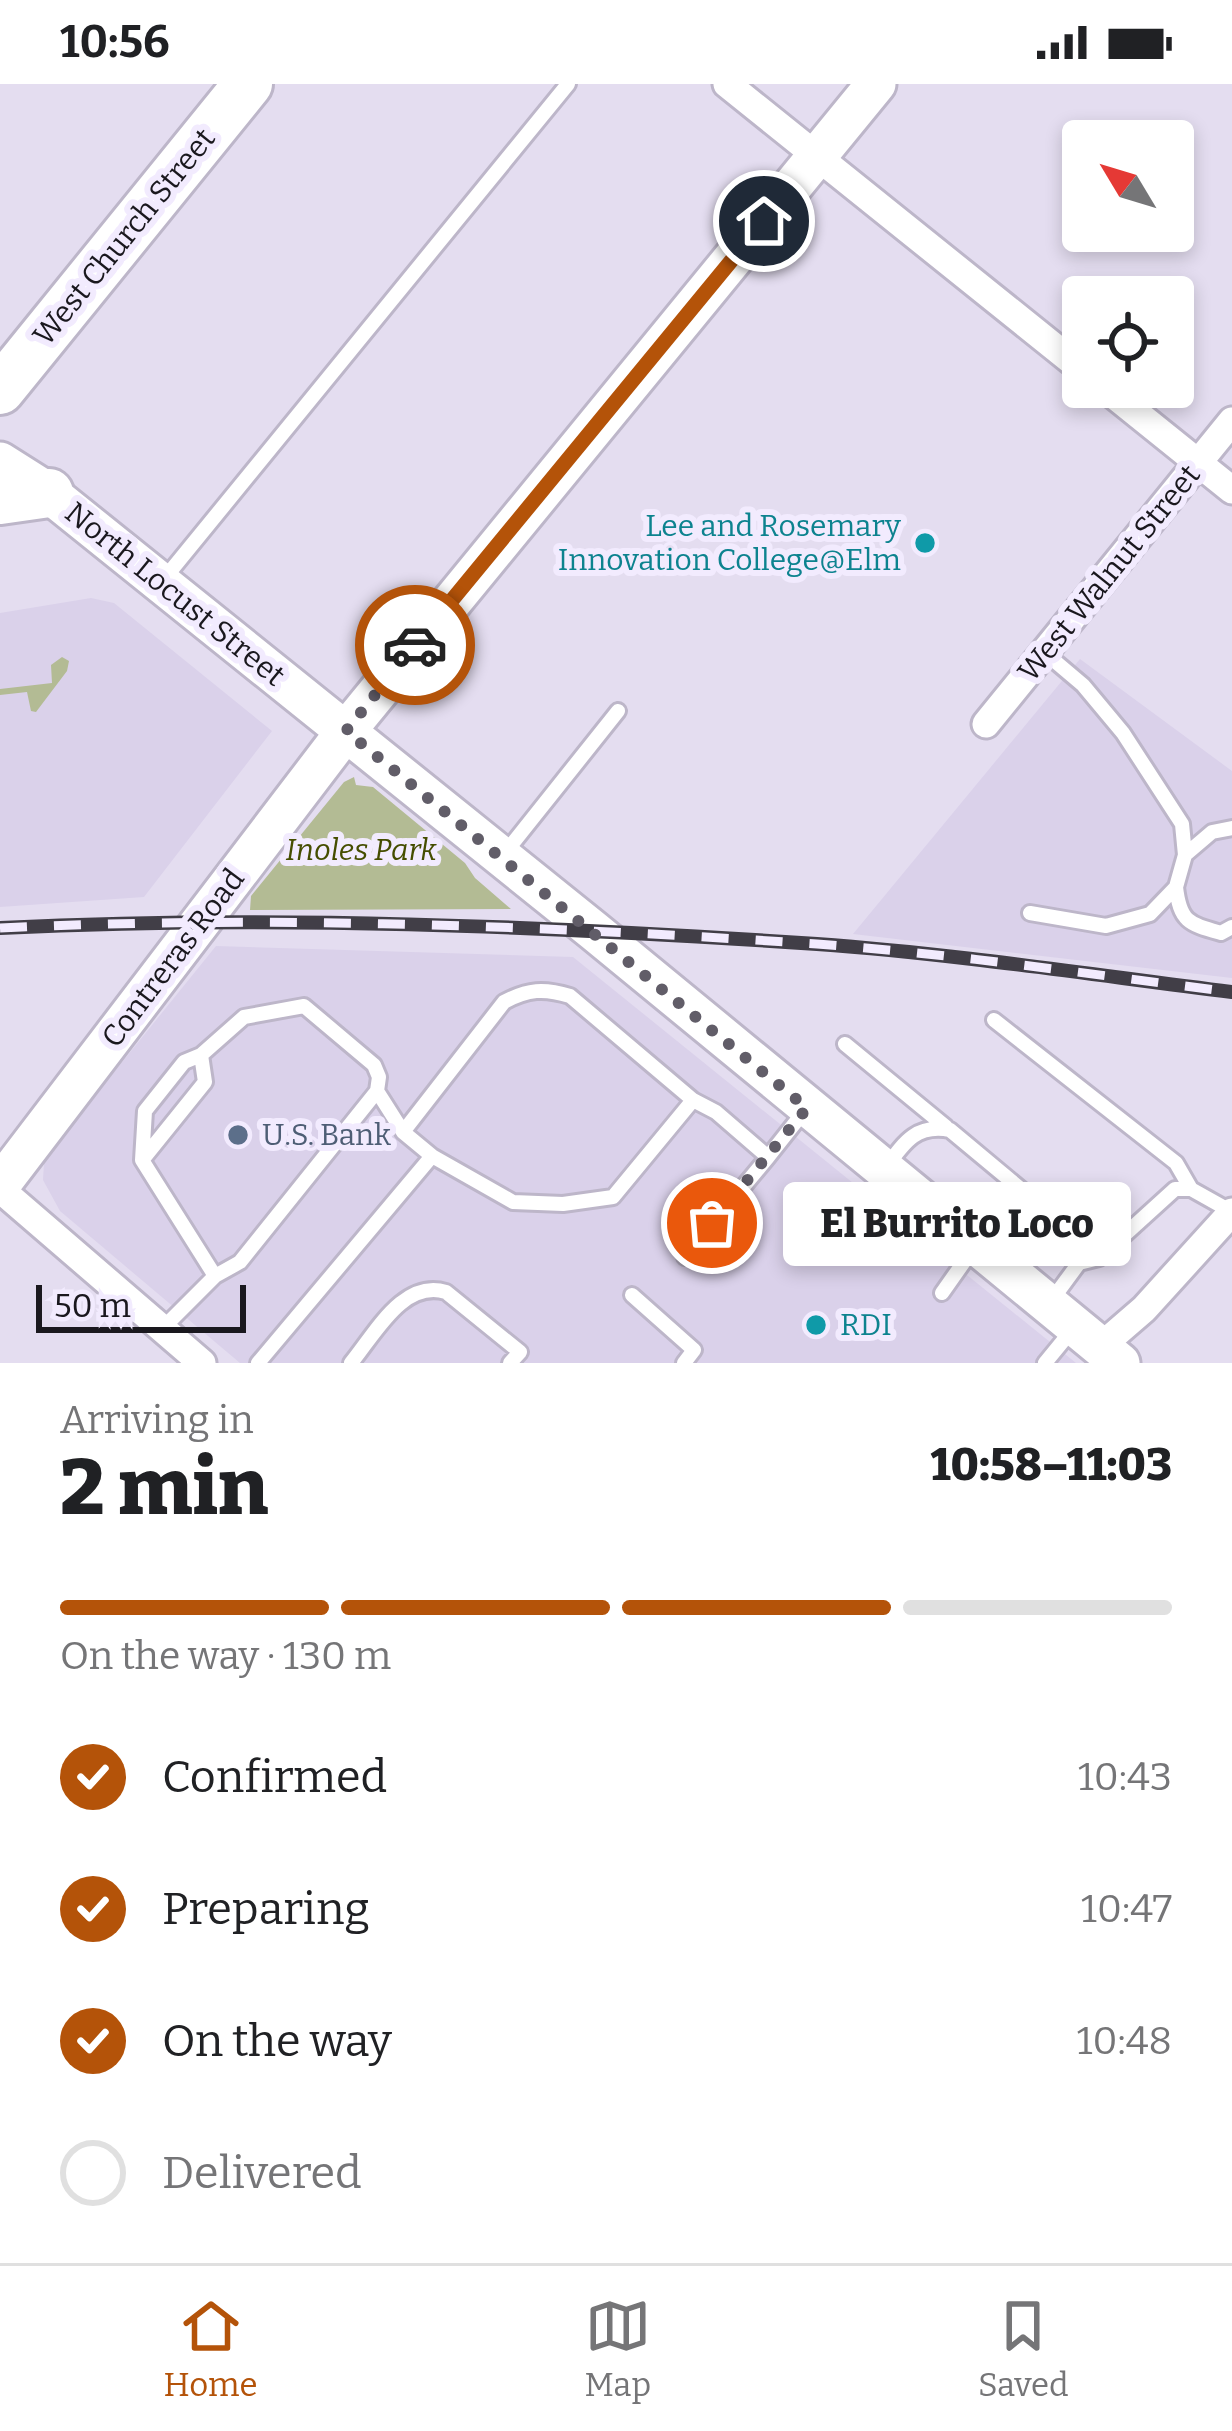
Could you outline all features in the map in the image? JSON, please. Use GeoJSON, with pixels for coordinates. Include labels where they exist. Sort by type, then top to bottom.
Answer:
{"type":"FeatureCollection","features":[{"type":"Feature","properties":{"kind":"highway","name":"West Church Street"},"geometry":{"type":"LineString","coordinates":[[0,389],[248,84]]}},
{"type":"Feature","properties":{"kind":"highway"},"geometry":{"type":"LineString","coordinates":[[0,500],[49,493]]}},
{"type":"Feature","properties":{"kind":"street"},"geometry":{"type":"LineString","coordinates":[[727,84],[1062,353]]}},
{"type":"Feature","properties":{"kind":"street","name":"Contreras Road"},"geometry":{"type":"LineString","coordinates":[[0,1187],[346,731],[876,84]]}},
{"type":"Feature","properties":{"kind":"street"},"geometry":{"type":"LineString","coordinates":[[1130,408],[1232,490]]}},
{"type":"Feature","properties":{"kind":"street","name":"West Walnut Street"},"geometry":{"type":"LineString","coordinates":[[986,724],[1232,421]]}},
{"type":"Feature","properties":{"kind":"street","name":"North Locust Street"},"geometry":{"type":"LineString","coordinates":[[0,462],[49,493],[346,731],[1086,1335]]}},
{"type":"Feature","properties":{"kind":"street"},"geometry":{"type":"LineString","coordinates":[[0,1187],[202,1363]]}},
{"type":"Feature","properties":{"kind":"street"},"geometry":{"type":"LineString","coordinates":[[1086,1335],[1144,1310],[1232,1212]]}},
{"type":"Feature","properties":{"kind":"lane"},"geometry":{"type":"LineString","coordinates":[[161,583],[568,84]]}},
{"type":"Feature","properties":{"kind":"lane"},"geometry":{"type":"LineString","coordinates":[[1044,652],[1083,685],[1124,733],[1182,824],[1185,855],[1176,887],[1178,908],[1191,925],[1221,933],[1232,927]]}},
{"type":"Feature","properties":{"kind":"lane"},"geometry":{"type":"LineString","coordinates":[[501,857],[618,710]]}},
{"type":"Feature","properties":{"kind":"lane"},"geometry":{"type":"LineString","coordinates":[[1185,855],[1212,832],[1232,828]]}},
{"type":"Feature","properties":{"kind":"lane"},"geometry":{"type":"LineString","coordinates":[[1030,913],[1106,926],[1150,914],[1176,887]]}},
{"type":"Feature","properties":{"kind":"lane"},"geometry":{"type":"LineString","coordinates":[[403,1132],[504,1002],[524,991],[548,990],[570,996],[768,1156]]}},
{"type":"Feature","properties":{"kind":"lane"},"geometry":{"type":"LineString","coordinates":[[162,1329],[215,1276],[240,1262],[376,1091],[379,1077],[374,1065],[304,1006],[244,1017],[200,1055],[184,1062],[146,1111],[142,1160],[215,1276]]}},
{"type":"Feature","properties":{"kind":"lane"},"geometry":{"type":"LineString","coordinates":[[994,1020],[1176,1163],[1191,1189],[1232,1212]]}},
{"type":"Feature","properties":{"kind":"lane"},"geometry":{"type":"LineString","coordinates":[[845,1045],[1076,1235],[1086,1335],[1045,1363]]}},
{"type":"Feature","properties":{"kind":"lane"},"geometry":{"type":"LineString","coordinates":[[142,1160],[206,1082],[200,1055]]}},
{"type":"Feature","properties":{"kind":"lane"},"geometry":{"type":"LineString","coordinates":[[376,1091],[403,1132],[432,1156],[513,1202],[563,1204],[613,1196],[693,1100]]}},
{"type":"Feature","properties":{"kind":"lane"},"geometry":{"type":"LineString","coordinates":[[685,1257],[807,1108]]}},
{"type":"Feature","properties":{"kind":"lane"},"geometry":{"type":"LineString","coordinates":[[884,1170],[916,1131],[932,1126],[950,1130]]}},
{"type":"Feature","properties":{"kind":"lane"},"geometry":{"type":"LineString","coordinates":[[258,1363],[432,1156]]}},
{"type":"Feature","properties":{"kind":"lane"},"geometry":{"type":"LineString","coordinates":[[1079,1263],[1099,1258],[1175,1190],[1191,1189]]}},
{"type":"Feature","properties":{"kind":"lane"},"geometry":{"type":"LineString","coordinates":[[942,1293],[976,1245]]}},
{"type":"Feature","properties":{"kind":"lane"},"geometry":{"type":"LineString","coordinates":[[351,1363],[405,1298],[433,1288],[446,1292],[520,1352],[510,1363]]}},
{"type":"Feature","properties":{"kind":"lane"},"geometry":{"type":"LineString","coordinates":[[632,1295],[694,1350],[684,1363]]}},
{"type":"Feature","properties":{"kind":"shaded area"},"geometry":{"type":"Polygon","coordinates":[[[91,598],[114,603],[272,731],[144,897],[0,907],[0,613],[91,598]]]}},
{"type":"Feature","properties":{"kind":"shaded area"},"geometry":{"type":"Polygon","coordinates":[[[1080,659],[1232,771],[1232,978],[853,934],[1080,659]]]}},
{"type":"Feature","properties":{"kind":"shaded area"},"geometry":{"type":"Polygon","coordinates":[[[216,946],[573,957],[1076,1363],[240,1363],[60,1211],[43,1180],[51,1150],[216,946]]]}},
{"type":"Feature","properties":{"kind":"green space"},"geometry":{"type":"Polygon","coordinates":[[[62,657],[69,661],[67,671],[36,712],[31,711],[27,692],[0,695],[0,689],[52,683],[51,665],[62,657]]]}},
{"type":"Feature","properties":{"kind":"green space","name":"Inoles Park"},"geometry":{"type":"Polygon","coordinates":[[[354,777],[356,785],[373,787],[465,863],[511,909],[250,910],[251,896],[344,782],[354,777]]]}},
{"type":"Feature","properties":{"kind":"railway"},"geometry":{"type":"LineString","coordinates":[[0,928],[204,922],[613,932],[869,948],[1232,992]]}},
{"type":"Feature","properties":{"kind":"way so far"},"geometry":{"type":"LineString","coordinates":[[415,645],[346,731],[807,1108],[712,1223]]}},
{"type":"Feature","properties":{"kind":"place","name":"Lee and Rosemary Innovation College@Elm"},"geometry":{"type":"Point","coordinates":[925,543]}},
{"type":"Feature","properties":{"kind":"place","name":"U.S. Bank"},"geometry":{"type":"Point","coordinates":[238,1135]}},
{"type":"Feature","properties":{"kind":"place","name":"El Burrito Loco"},"geometry":{"type":"Point","coordinates":[712,1223]}},
{"type":"Feature","properties":{"kind":"place","name":"RDI"},"geometry":{"type":"Point","coordinates":[816,1325]}},
{"type":"Feature","properties":{"kind":"route"},"geometry":{"type":"LineString","coordinates":[[415,645],[764,221]]}}]}
